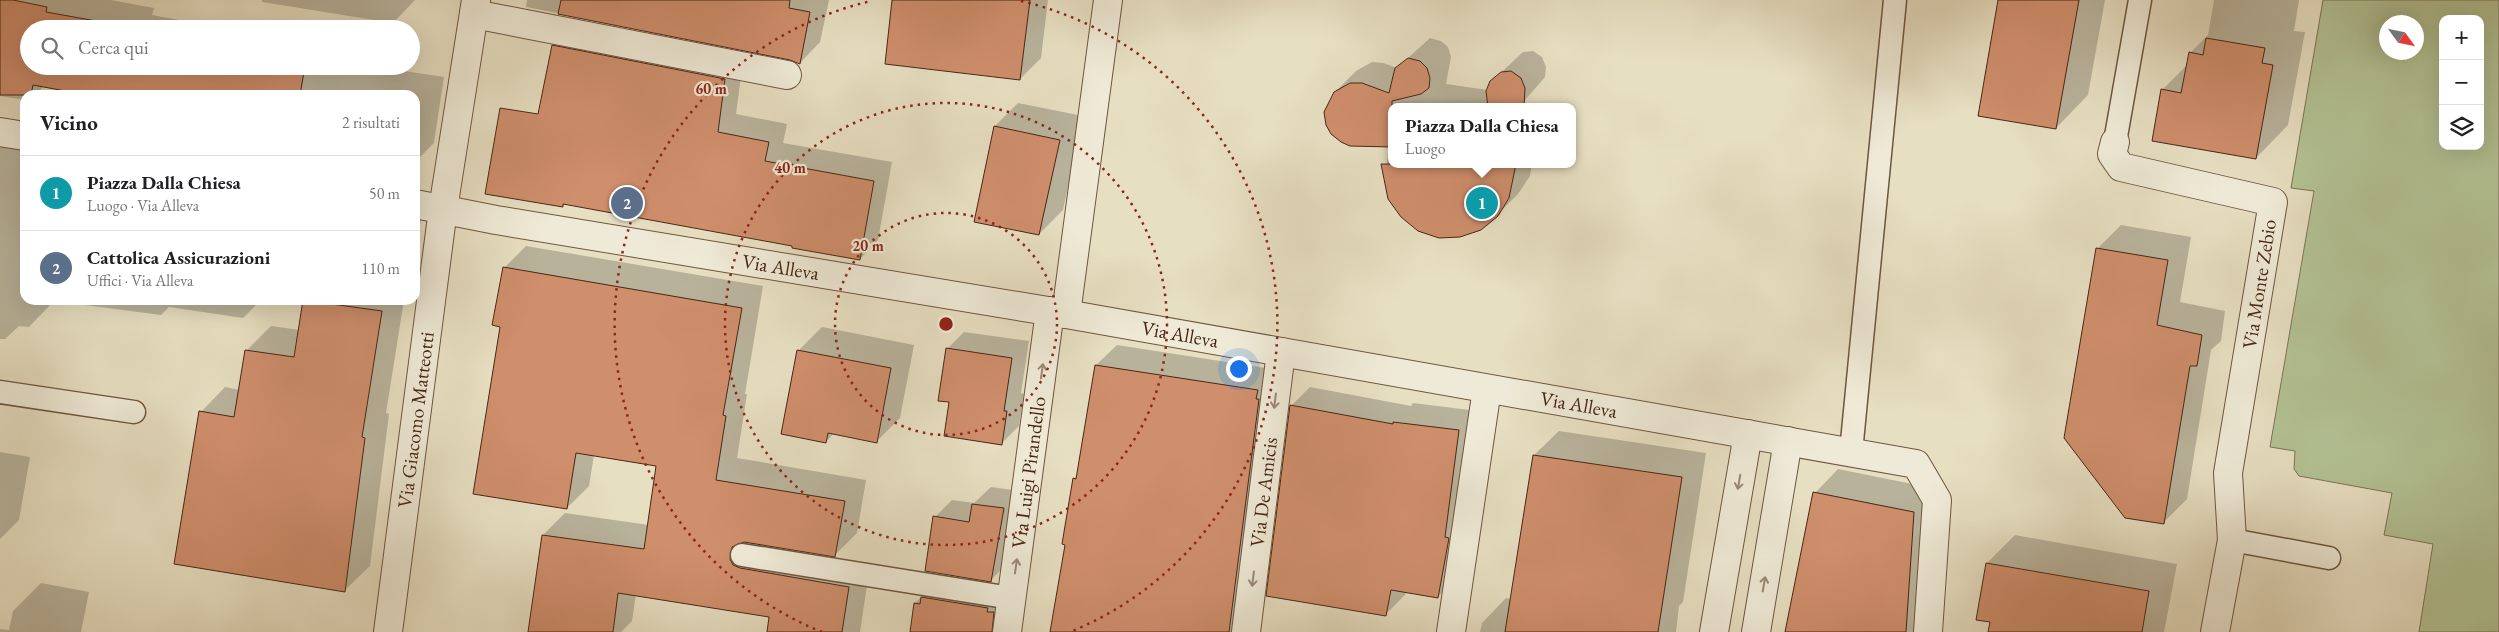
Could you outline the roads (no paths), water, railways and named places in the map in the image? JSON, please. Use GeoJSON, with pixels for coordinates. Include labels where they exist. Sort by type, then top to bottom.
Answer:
{"type":"FeatureCollection","features":[{"type":"Feature","properties":{"kind":"street","name":"Via Luigi Pirandello"},"geometry":{"type":"LineString","coordinates":[[1007,632],[1108,0]]}},
{"type":"Feature","properties":{"kind":"street"},"geometry":{"type":"LineString","coordinates":[[475,7],[787,75]]}},
{"type":"Feature","properties":{"kind":"street","name":"Via Giacomo Matteotti"},"geometry":{"type":"LineString","coordinates":[[388,632],[443,209],[475,7]]}},
{"type":"Feature","properties":{"kind":"street"},"geometry":{"type":"LineString","coordinates":[[0,132],[20,135]]}},
{"type":"Feature","properties":{"kind":"street","name":"Via Monte Zebio"},"geometry":{"type":"LineString","coordinates":[[2114,142],[2112,154],[2121,167],[2273,202],[2228,473],[2232,540],[2215,632]]}},
{"type":"Feature","properties":{"kind":"street","name":"Via Alleva"},"geometry":{"type":"LineString","coordinates":[[420,205],[1058,313],[1916,464],[1938,500],[1928,632]]}},
{"type":"Feature","properties":{"kind":"street","name":"Via De Amicis"},"geometry":{"type":"LineString","coordinates":[[1246,632],[1281,352]]}},
{"type":"Feature","properties":{"kind":"street"},"geometry":{"type":"LineString","coordinates":[[1451,632],[1487,388]]}},
{"type":"Feature","properties":{"kind":"street"},"geometry":{"type":"LineString","coordinates":[[1714,632],[1748,434]]}},
{"type":"Feature","properties":{"kind":"street"},"geometry":{"type":"LineString","coordinates":[[1756,632],[1788,441]]}},
{"type":"Feature","properties":{"kind":"lane"},"geometry":{"type":"LineString","coordinates":[[1851,452],[1895,0]]}},
{"type":"Feature","properties":{"kind":"lane","name":"Via Monte Zebio"},"geometry":{"type":"LineString","coordinates":[[2114,142],[2140,0]]}},
{"type":"Feature","properties":{"kind":"lane"},"geometry":{"type":"LineString","coordinates":[[0,392],[134,412]]}},
{"type":"Feature","properties":{"kind":"lane"},"geometry":{"type":"LineString","coordinates":[[2232,540],[2329,558]]}},
{"type":"Feature","properties":{"kind":"lane"},"geometry":{"type":"LineString","coordinates":[[742,555],[1011,598]]}},
{"type":"Feature","properties":{"kind":"place","name":"Cattolica Assicurazioni"},"geometry":{"type":"Point","coordinates":[627,203]}},
{"type":"Feature","properties":{"kind":"place","name":"Piazza Dalla Chiesa"},"geometry":{"type":"Point","coordinates":[1482,203]}}]}
